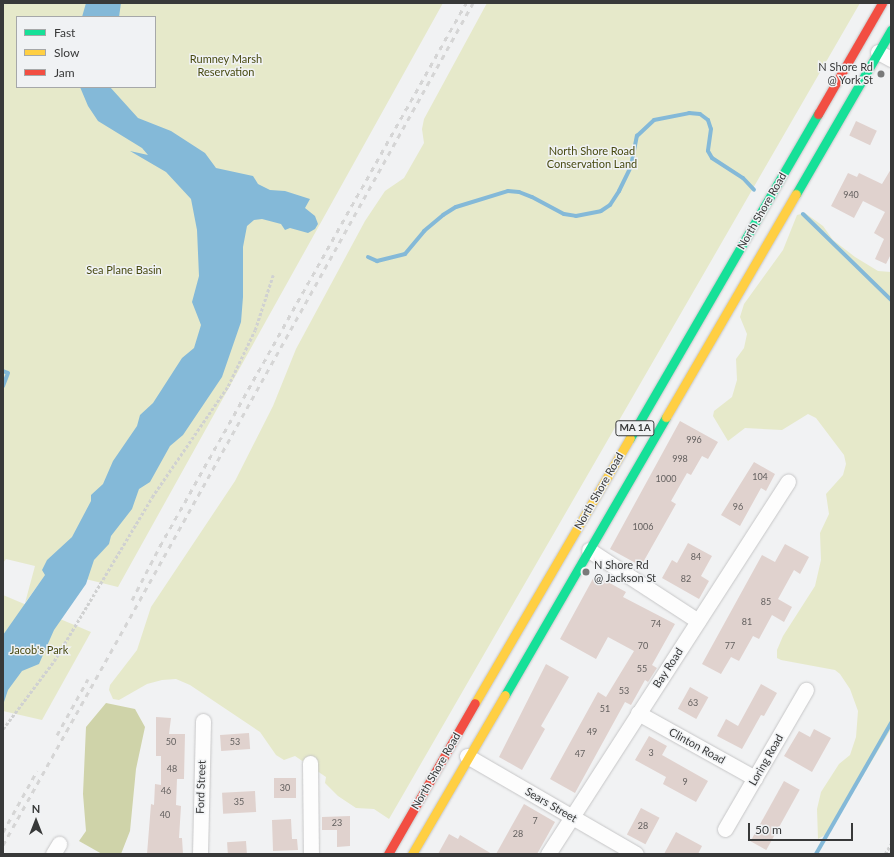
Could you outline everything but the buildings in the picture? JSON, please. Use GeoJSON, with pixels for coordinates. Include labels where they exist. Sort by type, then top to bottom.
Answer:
{"type":"FeatureCollection","features":[{"type":"Feature","properties":{"kind":"highway","name":"North Shore Road"},"geometry":{"type":"LineString","coordinates":[[388,854],[882,3]]}},
{"type":"Feature","properties":{"kind":"highway","name":"North Shore Road"},"geometry":{"type":"LineString","coordinates":[[413,853],[467,756],[885,56],[891,30]]}},
{"type":"Feature","properties":{"kind":"street","name":"Bay Road"},"geometry":{"type":"LineString","coordinates":[[548,854],[571,816],[788,482]]}},
{"type":"Feature","properties":{"kind":"street"},"geometry":{"type":"LineString","coordinates":[[589,550],[698,621]]}},
{"type":"Feature","properties":{"kind":"street","name":"Loring Road"},"geometry":{"type":"LineString","coordinates":[[725,829],[806,690]]}},
{"type":"Feature","properties":{"kind":"street","name":"Clinton Road"},"geometry":{"type":"LineString","coordinates":[[638,713],[755,778]]}},
{"type":"Feature","properties":{"kind":"street","name":"Ford Street"},"geometry":{"type":"LineString","coordinates":[[200,854],[203,721]]}},
{"type":"Feature","properties":{"kind":"street","name":"Sears Street"},"geometry":{"type":"LineString","coordinates":[[467,756],[636,854]]}},
{"type":"Feature","properties":{"kind":"street"},"geometry":{"type":"LineString","coordinates":[[310,764],[311,854]]}},
{"type":"Feature","properties":{"kind":"path"},"geometry":{"type":"LineString","coordinates":[[3,729],[54,661],[152,496],[228,386],[255,330],[273,275]]}},
{"type":"Feature","properties":{"kind":"path"},"geometry":{"type":"LineString","coordinates":[[885,854],[891,844]]}},
{"type":"Feature","properties":{"kind":"green space","name":"Sea Plane Basin"},"geometry":{"type":"Polygon","coordinates":[[[3,3],[443,3],[118,587],[49,570],[25,603],[35,566],[6,559],[3,563],[3,3]]]}},
{"type":"Feature","properties":{"kind":"green space","name":"North Shore Road Conservation Land"},"geometry":{"type":"Polygon","coordinates":[[[487,3],[860,3],[389,819],[374,809],[356,808],[338,796],[325,783],[326,777],[295,756],[284,760],[276,755],[260,732],[190,685],[176,679],[162,680],[147,684],[119,700],[113,699],[109,690],[110,685],[137,650],[151,607],[235,481],[273,406],[296,349],[365,221],[385,191],[404,178],[424,143],[422,129],[424,119],[487,3]]]}},
{"type":"Feature","properties":{"kind":"green space"},"geometry":{"type":"Polygon","coordinates":[[[805,213],[823,226],[833,240],[855,257],[878,271],[891,272],[891,729],[843,809],[825,835],[818,839],[817,809],[821,792],[839,764],[850,755],[856,737],[858,711],[850,689],[840,674],[835,670],[781,660],[777,658],[777,650],[783,636],[815,586],[821,560],[820,533],[829,514],[826,494],[843,475],[846,464],[844,455],[816,418],[808,414],[782,430],[745,428],[728,441],[713,416],[714,411],[732,397],[737,380],[736,359],[744,348],[747,334],[740,317],[744,304],[783,250],[797,215],[805,213]]]}},
{"type":"Feature","properties":{"kind":"green space","name":"Jacob's Park"},"geometry":{"type":"Polygon","coordinates":[[[3,595],[91,632],[42,720],[3,711],[3,595]]]}},
{"type":"Feature","properties":{"kind":"green space"},"geometry":{"type":"Polygon","coordinates":[[[106,703],[135,709],[145,727],[136,769],[130,831],[121,854],[102,854],[79,841],[86,831],[83,794],[86,727],[106,703]]]}},
{"type":"Feature","properties":{"kind":"water"},"geometry":{"type":"Polygon","coordinates":[[[86,3],[121,3],[119,16],[82,16],[86,3]]]}},
{"type":"Feature","properties":{"kind":"water"},"geometry":{"type":"Polygon","coordinates":[[[80,88],[111,88],[138,118],[171,131],[205,153],[216,168],[253,176],[258,184],[270,190],[285,191],[310,199],[305,208],[315,216],[318,224],[315,229],[308,233],[290,228],[285,230],[281,224],[262,219],[254,220],[247,226],[243,247],[243,297],[241,322],[222,377],[183,435],[170,446],[150,482],[139,489],[132,509],[111,536],[109,544],[94,560],[86,584],[54,630],[39,664],[22,671],[8,690],[3,705],[3,635],[45,575],[42,570],[47,560],[72,537],[91,501],[91,495],[103,484],[113,461],[137,426],[140,415],[153,403],[182,358],[194,348],[201,325],[192,302],[199,276],[197,230],[191,199],[166,172],[130,151],[148,155],[142,148],[98,121],[88,106],[80,88]]]}},
{"type":"Feature","properties":{"kind":"waterway"},"geometry":{"type":"LineString","coordinates":[[368,257],[377,261],[405,254],[424,231],[443,215],[456,207],[508,191],[519,192],[532,197],[564,214],[576,216],[601,211],[610,205],[619,191],[631,166],[637,136],[654,120],[689,113],[700,114],[708,120],[711,129],[708,151],[712,158],[743,178],[754,190]]}},
{"type":"Feature","properties":{"kind":"waterway"},"geometry":{"type":"LineString","coordinates":[[803,214],[891,300]]}},
{"type":"Feature","properties":{"kind":"waterway"},"geometry":{"type":"LineString","coordinates":[[3,371],[8,373],[3,386]]}},
{"type":"Feature","properties":{"kind":"waterway"},"geometry":{"type":"LineString","coordinates":[[816,854],[891,723]]}},
{"type":"Feature","properties":{"kind":"railway"},"geometry":{"type":"LineString","coordinates":[[132,600],[160,546],[466,3]]}},
{"type":"Feature","properties":{"kind":"railway"},"geometry":{"type":"LineString","coordinates":[[3,845],[473,3]]}},
{"type":"Feature","properties":{"kind":"railway"},"geometry":{"type":"LineString","coordinates":[[57,735],[88,679]]}},
{"type":"Feature","properties":{"kind":"railway"},"geometry":{"type":"LineString","coordinates":[[3,832],[37,771]]}},
{"type":"Feature","properties":{"kind":"traffic: fast"},"geometry":{"type":"LineString","coordinates":[[796,194],[891,30]]}},
{"type":"Feature","properties":{"kind":"traffic: fast"},"geometry":{"type":"LineString","coordinates":[[630,438],[818,114]]}},
{"type":"Feature","properties":{"kind":"traffic: fast"},"geometry":{"type":"LineString","coordinates":[[505,695],[666,417]]}},
{"type":"Feature","properties":{"kind":"traffic: slow"},"geometry":{"type":"LineString","coordinates":[[666,417],[796,194]]}},
{"type":"Feature","properties":{"kind":"traffic: slow"},"geometry":{"type":"LineString","coordinates":[[475,703],[630,438]]}},
{"type":"Feature","properties":{"kind":"traffic: slow"},"geometry":{"type":"LineString","coordinates":[[412,854],[505,695]]}},
{"type":"Feature","properties":{"kind":"traffic: jam"},"geometry":{"type":"LineString","coordinates":[[818,114],[882,3]]}},
{"type":"Feature","properties":{"kind":"traffic: jam"},"geometry":{"type":"LineString","coordinates":[[388,854],[475,703]]}},
{"type":"Feature","properties":{"kind":"place","name":"N Shore Rd @ York St"},"geometry":{"type":"Point","coordinates":[881,74]}},
{"type":"Feature","properties":{"kind":"place","name":"N Shore Rd @ Jackson St"},"geometry":{"type":"Point","coordinates":[586,572]}},
{"type":"Feature","properties":{"kind":"park label","name":"Rumney Marsh Reservation"},"geometry":{"type":"Point","coordinates":[226,66]}}]}
